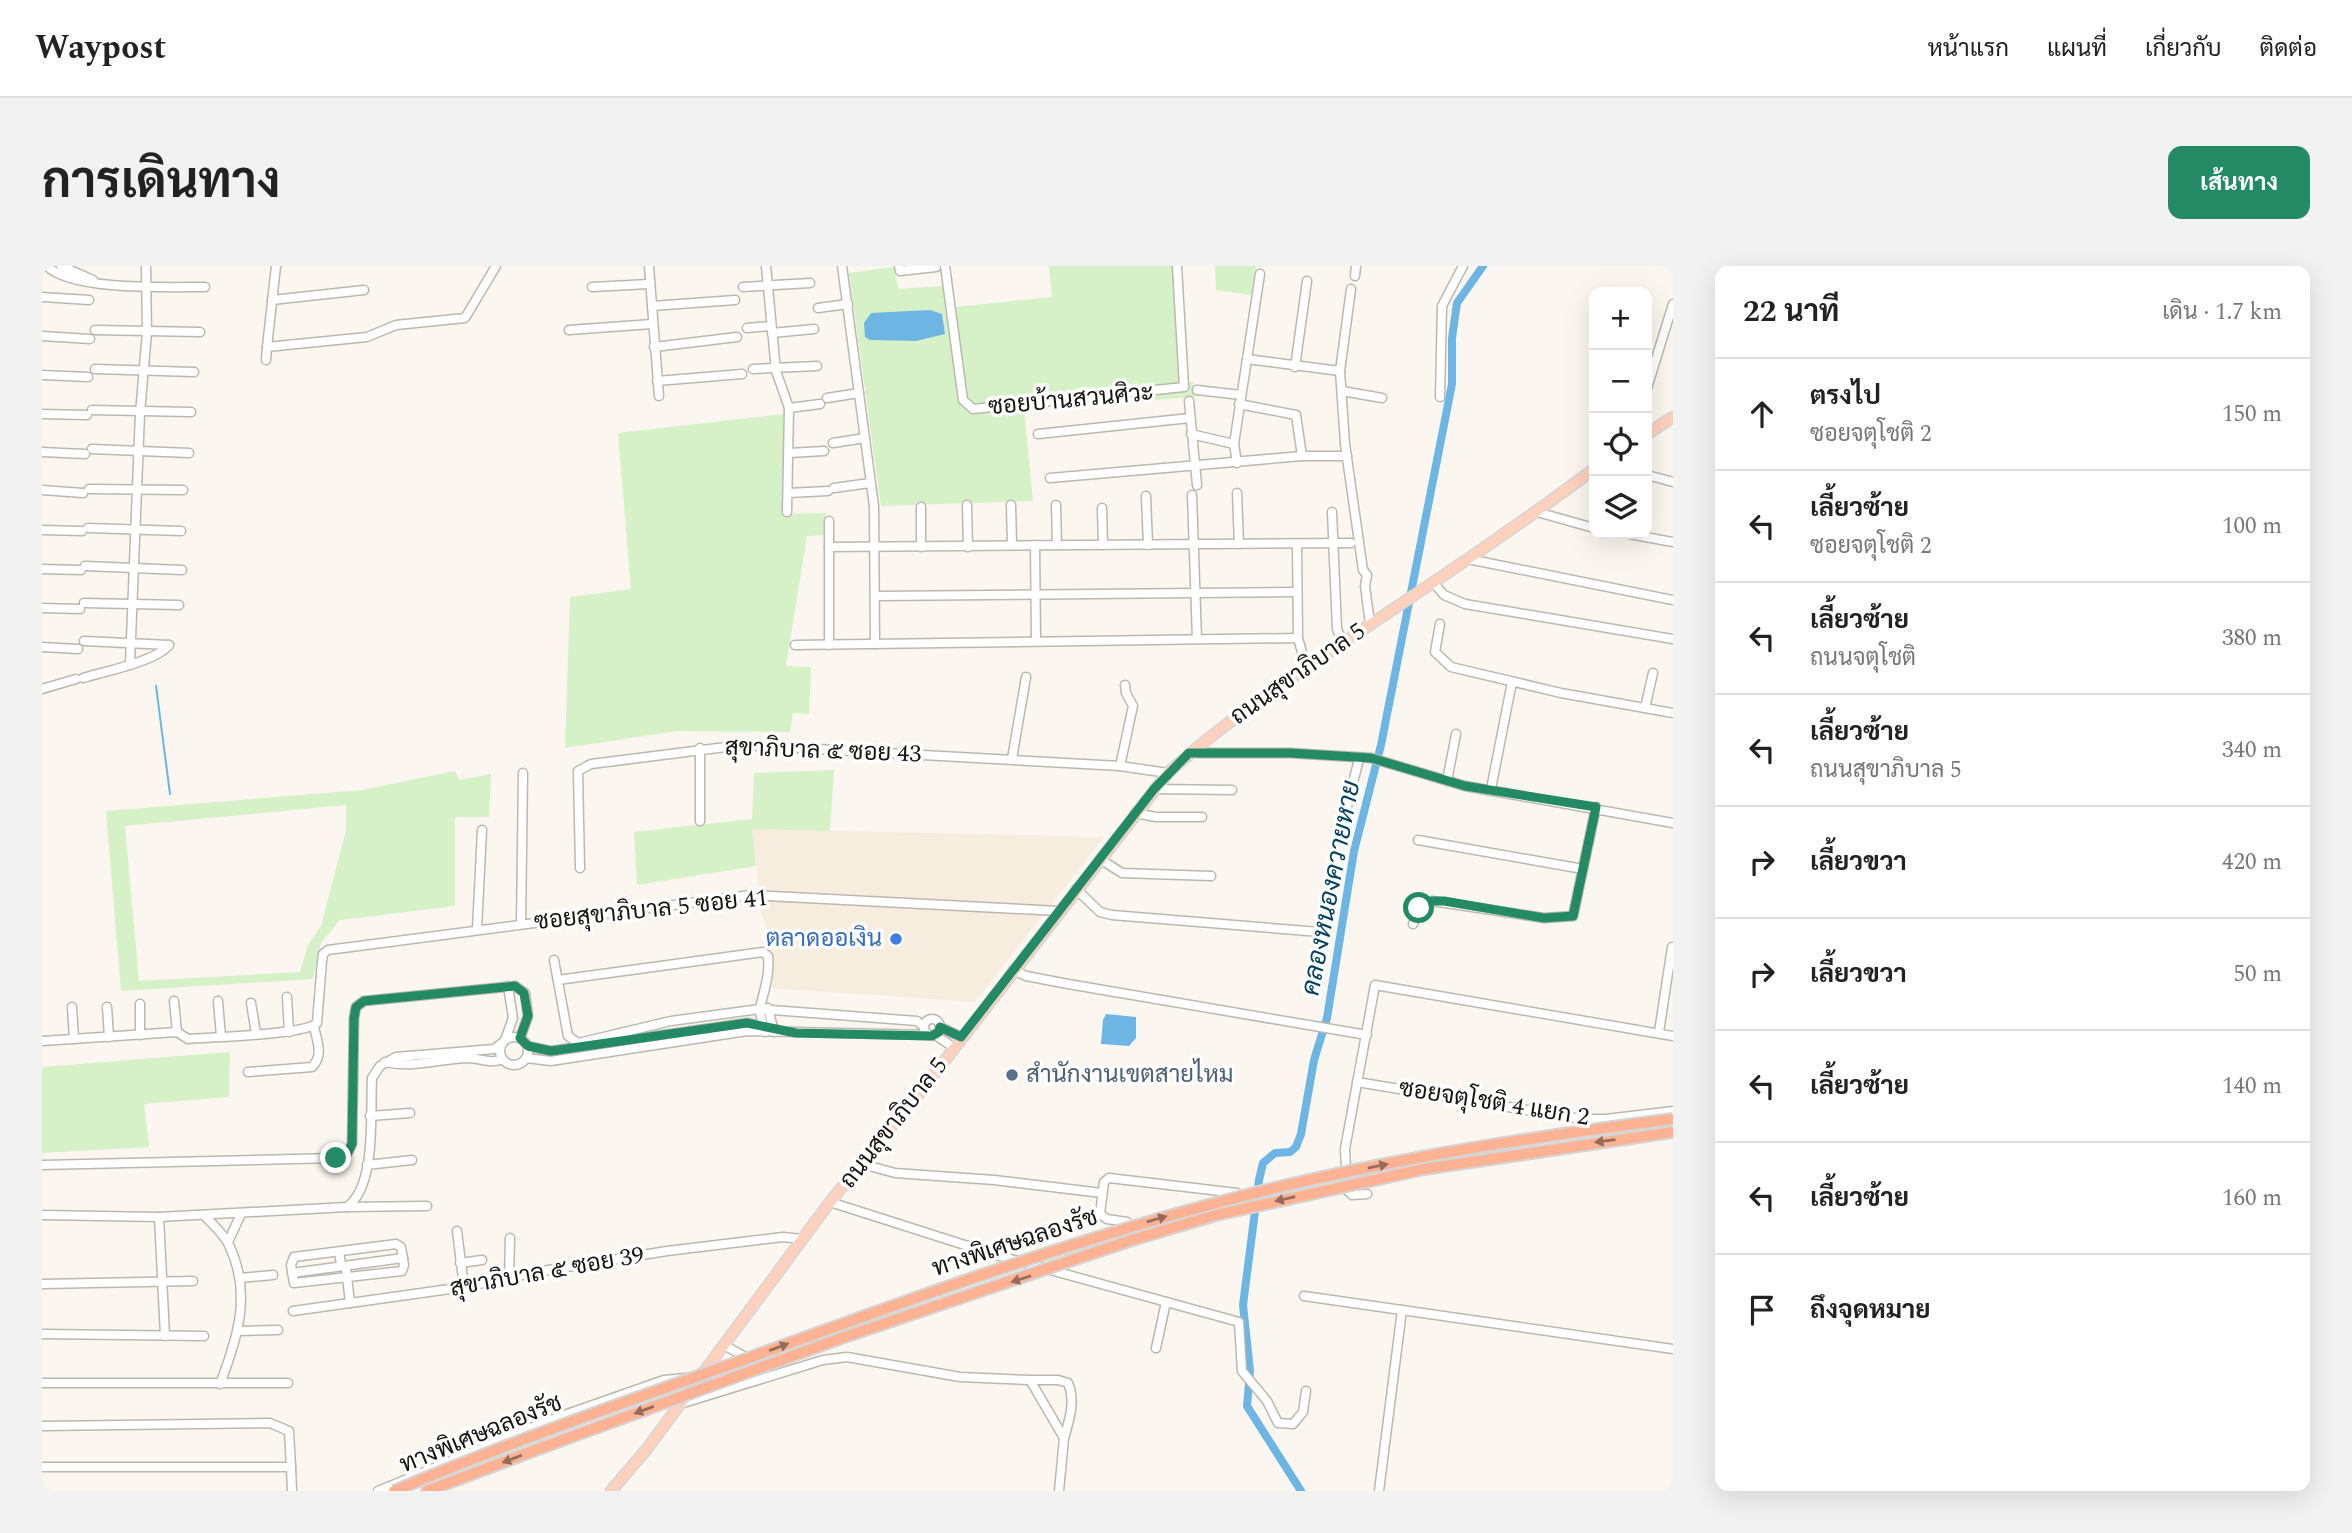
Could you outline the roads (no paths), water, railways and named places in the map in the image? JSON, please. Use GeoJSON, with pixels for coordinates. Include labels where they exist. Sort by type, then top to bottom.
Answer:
{"type":"FeatureCollection","features":[{"type":"Feature","properties":{"kind":"highway","name":"ทางพิเศษฉลองรัช"},"geometry":{"type":"LineString","coordinates":[[394,1491],[552,1427],[918,1297],[1129,1227],[1312,1179],[1546,1135],[1673,1119]]}},
{"type":"Feature","properties":{"kind":"highway","name":"ทางพิเศษฉลองรัช"},"geometry":{"type":"LineString","coordinates":[[428,1491],[848,1336],[1135,1239],[1216,1215],[1424,1169],[1673,1132]]}},
{"type":"Feature","properties":{"kind":"highway"},"geometry":{"type":"LineString","coordinates":[[438,1491],[484,1470]]}},
{"type":"Feature","properties":{"kind":"main road"},"geometry":{"type":"LineString","coordinates":[[1652,431],[1673,417]]}},
{"type":"Feature","properties":{"kind":"main road","name":"ถนนสุขาภิบาล 5"},"geometry":{"type":"LineString","coordinates":[[611,1491],[680,1404],[830,1202],[1168,773],[1189,753],[1306,667],[1537,512],[1589,474]]}},
{"type":"Feature","properties":{"kind":"street"},"geometry":{"type":"LineString","coordinates":[[47,266],[68,280],[205,287]]}},
{"type":"Feature","properties":{"kind":"street"},"geometry":{"type":"LineString","coordinates":[[61,266],[99,282]]}},
{"type":"Feature","properties":{"kind":"street"},"geometry":{"type":"LineString","coordinates":[[130,664],[140,413],[146,372],[146,266]]}},
{"type":"Feature","properties":{"kind":"street"},"geometry":{"type":"LineString","coordinates":[[266,360],[276,266]]}},
{"type":"Feature","properties":{"kind":"street"},"geometry":{"type":"LineString","coordinates":[[267,347],[367,337],[396,325],[465,318],[496,266]]}},
{"type":"Feature","properties":{"kind":"street"},"geometry":{"type":"LineString","coordinates":[[649,266],[659,396]]}},
{"type":"Feature","properties":{"kind":"street"},"geometry":{"type":"LineString","coordinates":[[766,266],[776,368],[789,408],[787,512]]}},
{"type":"Feature","properties":{"kind":"street"},"geometry":{"type":"LineString","coordinates":[[842,266],[870,483],[875,546],[875,644]]}},
{"type":"Feature","properties":{"kind":"street"},"geometry":{"type":"LineString","coordinates":[[899,266],[900,271],[936,267]]}},
{"type":"Feature","properties":{"kind":"street","name":"ซอยบ้านสวนศิวะ"},"geometry":{"type":"LineString","coordinates":[[945,266],[963,400],[968,407],[1178,390],[1184,387],[1186,379],[1177,266]]}},
{"type":"Feature","properties":{"kind":"street"},"geometry":{"type":"LineString","coordinates":[[1440,397],[1442,306],[1463,266]]}},
{"type":"Feature","properties":{"kind":"street"},"geometry":{"type":"LineString","coordinates":[[1237,463],[1234,444],[1260,274]]}},
{"type":"Feature","properties":{"kind":"street"},"geometry":{"type":"LineString","coordinates":[[1294,367],[1307,281]]}},
{"type":"Feature","properties":{"kind":"street"},"geometry":{"type":"LineString","coordinates":[[743,286],[810,283]]}},
{"type":"Feature","properties":{"kind":"street"},"geometry":{"type":"LineString","coordinates":[[592,287],[649,284]]}},
{"type":"Feature","properties":{"kind":"street"},"geometry":{"type":"LineString","coordinates":[[1351,289],[1340,371],[1347,456],[1363,570],[1367,575],[1365,586],[1370,624]]}},
{"type":"Feature","properties":{"kind":"street"},"geometry":{"type":"LineString","coordinates":[[272,300],[364,290]]}},
{"type":"Feature","properties":{"kind":"street"},"geometry":{"type":"LineString","coordinates":[[42,297],[89,300]]}},
{"type":"Feature","properties":{"kind":"street"},"geometry":{"type":"LineString","coordinates":[[652,306],[735,300]]}},
{"type":"Feature","properties":{"kind":"street"},"geometry":{"type":"LineString","coordinates":[[818,308],[848,304]]}},
{"type":"Feature","properties":{"kind":"street"},"geometry":{"type":"LineString","coordinates":[[1652,372],[1673,304]]}},
{"type":"Feature","properties":{"kind":"street"},"geometry":{"type":"LineString","coordinates":[[569,330],[652,324]]}},
{"type":"Feature","properties":{"kind":"street"},"geometry":{"type":"LineString","coordinates":[[747,328],[814,330]]}},
{"type":"Feature","properties":{"kind":"street"},"geometry":{"type":"LineString","coordinates":[[95,330],[200,332]]}},
{"type":"Feature","properties":{"kind":"street"},"geometry":{"type":"LineString","coordinates":[[42,336],[90,339]]}},
{"type":"Feature","properties":{"kind":"street"},"geometry":{"type":"LineString","coordinates":[[654,347],[737,337]]}},
{"type":"Feature","properties":{"kind":"street"},"geometry":{"type":"LineString","coordinates":[[1247,359],[1340,371]]}},
{"type":"Feature","properties":{"kind":"street"},"geometry":{"type":"LineString","coordinates":[[753,369],[817,366]]}},
{"type":"Feature","properties":{"kind":"street"},"geometry":{"type":"LineString","coordinates":[[95,369],[194,372]]}},
{"type":"Feature","properties":{"kind":"street"},"geometry":{"type":"LineString","coordinates":[[657,382],[742,374]]}},
{"type":"Feature","properties":{"kind":"street"},"geometry":{"type":"LineString","coordinates":[[42,375],[88,377]]}},
{"type":"Feature","properties":{"kind":"street"},"geometry":{"type":"LineString","coordinates":[[1197,390],[1296,415],[1302,456]]}},
{"type":"Feature","properties":{"kind":"street"},"geometry":{"type":"LineString","coordinates":[[1342,391],[1382,398]]}},
{"type":"Feature","properties":{"kind":"street"},"geometry":{"type":"LineString","coordinates":[[789,408],[859,394]]}},
{"type":"Feature","properties":{"kind":"street"},"geometry":{"type":"LineString","coordinates":[[1188,401],[1197,485]]}},
{"type":"Feature","properties":{"kind":"street"},"geometry":{"type":"LineString","coordinates":[[42,414],[191,412]]}},
{"type":"Feature","properties":{"kind":"street"},"geometry":{"type":"LineString","coordinates":[[1038,434],[1190,418]]}},
{"type":"Feature","properties":{"kind":"street"},"geometry":{"type":"LineString","coordinates":[[1191,434],[1234,444]]}},
{"type":"Feature","properties":{"kind":"street"},"geometry":{"type":"LineString","coordinates":[[833,443],[864,438]]}},
{"type":"Feature","properties":{"kind":"street"},"geometry":{"type":"LineString","coordinates":[[789,453],[824,451]]}},
{"type":"Feature","properties":{"kind":"street"},"geometry":{"type":"LineString","coordinates":[[42,452],[189,453]]}},
{"type":"Feature","properties":{"kind":"street"},"geometry":{"type":"LineString","coordinates":[[1050,478],[1302,456],[1347,456]]}},
{"type":"Feature","properties":{"kind":"street"},"geometry":{"type":"LineString","coordinates":[[1651,476],[1673,482]]}},
{"type":"Feature","properties":{"kind":"street"},"geometry":{"type":"LineString","coordinates":[[788,494],[870,483]]}},
{"type":"Feature","properties":{"kind":"street"},"geometry":{"type":"LineString","coordinates":[[42,491],[183,490]]}},
{"type":"Feature","properties":{"kind":"street"},"geometry":{"type":"LineString","coordinates":[[1237,492],[1239,544]]}},
{"type":"Feature","properties":{"kind":"street"},"geometry":{"type":"LineString","coordinates":[[1192,495],[1197,639]]}},
{"type":"Feature","properties":{"kind":"street"},"geometry":{"type":"LineString","coordinates":[[1146,496],[1148,545]]}},
{"type":"Feature","properties":{"kind":"street"},"geometry":{"type":"LineString","coordinates":[[967,505],[968,547]]}},
{"type":"Feature","properties":{"kind":"street"},"geometry":{"type":"LineString","coordinates":[[1011,505],[1012,545]]}},
{"type":"Feature","properties":{"kind":"street"},"geometry":{"type":"LineString","coordinates":[[1056,505],[1057,544]]}},
{"type":"Feature","properties":{"kind":"street"},"geometry":{"type":"LineString","coordinates":[[921,508],[921,547]]}},
{"type":"Feature","properties":{"kind":"street"},"geometry":{"type":"LineString","coordinates":[[1102,508],[1103,545]]}},
{"type":"Feature","properties":{"kind":"street"},"geometry":{"type":"LineString","coordinates":[[1332,512],[1337,629],[1343,643]]}},
{"type":"Feature","properties":{"kind":"street"},"geometry":{"type":"LineString","coordinates":[[1537,512],[1589,527]]}},
{"type":"Feature","properties":{"kind":"street"},"geometry":{"type":"LineString","coordinates":[[829,521],[830,645]]}},
{"type":"Feature","properties":{"kind":"street"},"geometry":{"type":"LineString","coordinates":[[42,530],[181,531]]}},
{"type":"Feature","properties":{"kind":"street"},"geometry":{"type":"LineString","coordinates":[[1652,538],[1673,542]]}},
{"type":"Feature","properties":{"kind":"street"},"geometry":{"type":"LineString","coordinates":[[829,547],[1351,542]]}},
{"type":"Feature","properties":{"kind":"street"},"geometry":{"type":"LineString","coordinates":[[1297,544],[1298,638],[1306,667]]}},
{"type":"Feature","properties":{"kind":"street"},"geometry":{"type":"LineString","coordinates":[[1035,545],[1036,641]]}},
{"type":"Feature","properties":{"kind":"street"},"geometry":{"type":"LineString","coordinates":[[1468,559],[1673,600]]}},
{"type":"Feature","properties":{"kind":"street"},"geometry":{"type":"LineString","coordinates":[[42,569],[182,570]]}},
{"type":"Feature","properties":{"kind":"street"},"geometry":{"type":"LineString","coordinates":[[1433,583],[1444,595],[1465,604],[1673,639]]}},
{"type":"Feature","properties":{"kind":"street"},"geometry":{"type":"LineString","coordinates":[[875,596],[1297,592]]}},
{"type":"Feature","properties":{"kind":"street"},"geometry":{"type":"LineString","coordinates":[[42,608],[179,605]]}},
{"type":"Feature","properties":{"kind":"street"},"geometry":{"type":"LineString","coordinates":[[1440,624],[1435,652],[1446,664],[1512,682],[1673,713]]}},
{"type":"Feature","properties":{"kind":"street"},"geometry":{"type":"LineString","coordinates":[[795,645],[1298,638]]}},
{"type":"Feature","properties":{"kind":"street"},"geometry":{"type":"LineString","coordinates":[[42,689],[130,664],[165,650],[169,645],[130,641],[84,641]]}},
{"type":"Feature","properties":{"kind":"street"},"geometry":{"type":"LineString","coordinates":[[42,647],[78,649]]}},
{"type":"Feature","properties":{"kind":"street"},"geometry":{"type":"LineString","coordinates":[[1646,708],[1653,673]]}},
{"type":"Feature","properties":{"kind":"street"},"geometry":{"type":"LineString","coordinates":[[1012,759],[1026,677]]}},
{"type":"Feature","properties":{"kind":"street"},"geometry":{"type":"LineString","coordinates":[[1490,789],[1512,682]]}},
{"type":"Feature","properties":{"kind":"street"},"geometry":{"type":"LineString","coordinates":[[1120,766],[1133,706],[1125,693],[1125,685]]}},
{"type":"Feature","properties":{"kind":"street"},"geometry":{"type":"LineString","coordinates":[[1447,781],[1456,734]]}},
{"type":"Feature","properties":{"kind":"street","name":"สุขาภิบาล ๕ ซอย 43"},"geometry":{"type":"LineString","coordinates":[[580,868],[578,771],[591,764],[700,748],[742,745],[1120,766],[1168,773]]}},
{"type":"Feature","properties":{"kind":"street"},"geometry":{"type":"LineString","coordinates":[[700,748],[701,821]]}},
{"type":"Feature","properties":{"kind":"street"},"geometry":{"type":"LineString","coordinates":[[1189,753],[1290,753],[1385,760],[1447,781],[1673,823]]}},
{"type":"Feature","properties":{"kind":"street"},"geometry":{"type":"LineString","coordinates":[[1338,842],[1359,760]]}},
{"type":"Feature","properties":{"kind":"street"},"geometry":{"type":"LineString","coordinates":[[521,924],[523,773]]}},
{"type":"Feature","properties":{"kind":"street"},"geometry":{"type":"LineString","coordinates":[[1154,789],[1232,790]]}},
{"type":"Feature","properties":{"kind":"street"},"geometry":{"type":"LineString","coordinates":[[1413,924],[1419,908],[1432,901],[1544,918],[1573,916],[1596,807]]}},
{"type":"Feature","properties":{"kind":"street"},"geometry":{"type":"LineString","coordinates":[[1135,813],[1156,817],[1202,817]]}},
{"type":"Feature","properties":{"kind":"street"},"geometry":{"type":"LineString","coordinates":[[477,929],[482,830]]}},
{"type":"Feature","properties":{"kind":"street"},"geometry":{"type":"LineString","coordinates":[[1418,840],[1583,869]]}},
{"type":"Feature","properties":{"kind":"street"},"geometry":{"type":"LineString","coordinates":[[1100,859],[1122,873],[1211,876]]}},
{"type":"Feature","properties":{"kind":"street"},"geometry":{"type":"LineString","coordinates":[[1076,890],[1100,912],[1112,915],[1320,932]]}},
{"type":"Feature","properties":{"kind":"street","name":"ซอยสุขาภิบาล 5 ซอย 41"},"geometry":{"type":"LineString","coordinates":[[314,1027],[317,1023],[323,954],[328,950],[750,895],[1059,911]]}},
{"type":"Feature","properties":{"kind":"street"},"geometry":{"type":"LineString","coordinates":[[1659,1032],[1669,992],[1672,947]]}},
{"type":"Feature","properties":{"kind":"street"},"geometry":{"type":"LineString","coordinates":[[558,980],[757,950],[768,956],[765,1010],[769,1030]]}},
{"type":"Feature","properties":{"kind":"street"},"geometry":{"type":"LineString","coordinates":[[554,960],[568,1037],[578,1044],[671,1021],[765,1010],[917,1021],[932,1035],[953,1047]]}},
{"type":"Feature","properties":{"kind":"street"},"geometry":{"type":"LineString","coordinates":[[1013,970],[1047,980],[1367,1035]]}},
{"type":"Feature","properties":{"kind":"street"},"geometry":{"type":"LineString","coordinates":[[1367,1194],[1352,1195],[1347,1190],[1344,1160],[1375,985],[1673,1036]]}},
{"type":"Feature","properties":{"kind":"street"},"geometry":{"type":"LineString","coordinates":[[503,1059],[504,1042],[513,1018],[508,986]]}},
{"type":"Feature","properties":{"kind":"street"},"geometry":{"type":"LineString","coordinates":[[42,1165],[336,1158],[347,1154],[352,1144],[356,1007],[364,1001],[508,986],[520,988],[524,993],[528,1016],[520,1038]]}},
{"type":"Feature","properties":{"kind":"street"},"geometry":{"type":"LineString","coordinates":[[287,997],[289,1032]]}},
{"type":"Feature","properties":{"kind":"street"},"geometry":{"type":"LineString","coordinates":[[174,1001],[177,1032]]}},
{"type":"Feature","properties":{"kind":"street"},"geometry":{"type":"LineString","coordinates":[[218,1001],[221,1036]]}},
{"type":"Feature","properties":{"kind":"street"},"geometry":{"type":"LineString","coordinates":[[251,1003],[256,1033]]}},
{"type":"Feature","properties":{"kind":"street"},"geometry":{"type":"LineString","coordinates":[[140,1004],[140,1035]]}},
{"type":"Feature","properties":{"kind":"street"},"geometry":{"type":"LineString","coordinates":[[72,1007],[74,1039]]}},
{"type":"Feature","properties":{"kind":"street"},"geometry":{"type":"LineString","coordinates":[[107,1007],[109,1037]]}},
{"type":"Feature","properties":{"kind":"street"},"geometry":{"type":"LineString","coordinates":[[924,1027],[931,1019],[938,1022],[940,1027],[961,1037]]}},
{"type":"Feature","properties":{"kind":"street"},"geometry":{"type":"LineString","coordinates":[[520,1038],[528,1046],[551,1051],[747,1023],[769,1030]]}},
{"type":"Feature","properties":{"kind":"street"},"geometry":{"type":"LineString","coordinates":[[42,1041],[177,1032],[188,1039],[289,1032],[314,1027],[320,1052],[318,1061],[312,1067],[248,1072]]}},
{"type":"Feature","properties":{"kind":"street"},"geometry":{"type":"LineString","coordinates":[[385,1062],[397,1065],[470,1058],[495,1063],[503,1059],[517,1064],[526,1058],[551,1061],[747,1031],[932,1035],[940,1027]]}},
{"type":"Feature","properties":{"kind":"street"},"geometry":{"type":"LineString","coordinates":[[347,1207],[361,1192],[366,1180],[372,1078],[385,1062],[396,1056],[435,1051],[494,1049],[504,1042],[520,1038]]}},
{"type":"Feature","properties":{"kind":"street"},"geometry":{"type":"LineString","coordinates":[[526,1058],[528,1046]]}},
{"type":"Feature","properties":{"kind":"street"},"geometry":{"type":"LineString","coordinates":[[470,1048],[470,1058]]}},
{"type":"Feature","properties":{"kind":"street"},"geometry":{"type":"LineString","coordinates":[[435,1051],[437,1062]]}},
{"type":"Feature","properties":{"kind":"street","name":"ซอยจตุโชติ 4 แยก 2"},"geometry":{"type":"LineString","coordinates":[[1357,1082],[1581,1119],[1673,1111]]}},
{"type":"Feature","properties":{"kind":"street"},"geometry":{"type":"LineString","coordinates":[[370,1116],[410,1113]]}},
{"type":"Feature","properties":{"kind":"street"},"geometry":{"type":"LineString","coordinates":[[367,1165],[412,1160]]}},
{"type":"Feature","properties":{"kind":"street"},"geometry":{"type":"LineString","coordinates":[[862,1164],[895,1173],[994,1180],[1102,1193]]}},
{"type":"Feature","properties":{"kind":"street"},"geometry":{"type":"LineString","coordinates":[[1127,1222],[1102,1217],[1102,1193],[1104,1182],[1109,1178],[1237,1193]]}},
{"type":"Feature","properties":{"kind":"street"},"geometry":{"type":"LineString","coordinates":[[830,1202],[996,1255],[1239,1322],[1241,1365],[1276,1420],[1285,1425],[1298,1421],[1306,1391]]}},
{"type":"Feature","properties":{"kind":"street"},"geometry":{"type":"LineString","coordinates":[[42,1215],[159,1217],[347,1207],[427,1206]]}},
{"type":"Feature","properties":{"kind":"street"},"geometry":{"type":"LineString","coordinates":[[228,1242],[241,1214]]}},
{"type":"Feature","properties":{"kind":"street"},"geometry":{"type":"LineString","coordinates":[[204,1215],[228,1242],[240,1278],[239,1331],[220,1384]]}},
{"type":"Feature","properties":{"kind":"street"},"geometry":{"type":"LineString","coordinates":[[159,1217],[165,1336]]}},
{"type":"Feature","properties":{"kind":"street"},"geometry":{"type":"LineString","coordinates":[[457,1231],[464,1287]]}},
{"type":"Feature","properties":{"kind":"street","name":"สุขาภิบาล ๕ ซอย 39"},"geometry":{"type":"LineString","coordinates":[[293,1311],[464,1287],[733,1243],[783,1237],[802,1239]]}},
{"type":"Feature","properties":{"kind":"street"},"geometry":{"type":"LineString","coordinates":[[509,1278],[510,1238]]}},
{"type":"Feature","properties":{"kind":"street"},"geometry":{"type":"LineString","coordinates":[[396,1244],[401,1247],[402,1271],[298,1285],[294,1283],[294,1257],[339,1252],[396,1244]]}},
{"type":"Feature","properties":{"kind":"street"},"geometry":{"type":"LineString","coordinates":[[339,1252],[347,1279],[350,1303]]}},
{"type":"Feature","properties":{"kind":"street"},"geometry":{"type":"LineString","coordinates":[[292,1273],[403,1258]]}},
{"type":"Feature","properties":{"kind":"street"},"geometry":{"type":"LineString","coordinates":[[460,1263],[482,1260]]}},
{"type":"Feature","properties":{"kind":"street"},"geometry":{"type":"LineString","coordinates":[[240,1278],[273,1275]]}},
{"type":"Feature","properties":{"kind":"street"},"geometry":{"type":"LineString","coordinates":[[42,1284],[192,1281]]}},
{"type":"Feature","properties":{"kind":"street"},"geometry":{"type":"LineString","coordinates":[[1304,1296],[1673,1349]]}},
{"type":"Feature","properties":{"kind":"street"},"geometry":{"type":"LineString","coordinates":[[1156,1348],[1166,1302]]}},
{"type":"Feature","properties":{"kind":"street"},"geometry":{"type":"LineString","coordinates":[[1379,1491],[1402,1310]]}},
{"type":"Feature","properties":{"kind":"street"},"geometry":{"type":"LineString","coordinates":[[239,1331],[278,1330]]}},
{"type":"Feature","properties":{"kind":"street"},"geometry":{"type":"LineString","coordinates":[[42,1334],[204,1336]]}},
{"type":"Feature","properties":{"kind":"street"},"geometry":{"type":"LineString","coordinates":[[724,1345],[754,1363],[782,1374]]}},
{"type":"Feature","properties":{"kind":"street"},"geometry":{"type":"LineString","coordinates":[[680,1404],[823,1360],[847,1357],[960,1377],[1058,1380],[1068,1383],[1071,1415],[1064,1438],[1059,1491]]}},
{"type":"Feature","properties":{"kind":"street"},"geometry":{"type":"LineString","coordinates":[[378,1491],[550,1420],[664,1380],[685,1378],[696,1381]]}},
{"type":"Feature","properties":{"kind":"street"},"geometry":{"type":"LineString","coordinates":[[1030,1380],[1064,1438]]}},
{"type":"Feature","properties":{"kind":"street"},"geometry":{"type":"LineString","coordinates":[[42,1383],[288,1383]]}},
{"type":"Feature","properties":{"kind":"street"},"geometry":{"type":"LineString","coordinates":[[42,1426],[281,1425],[289,1431],[292,1491]]}},
{"type":"Feature","properties":{"kind":"street"},"geometry":{"type":"LineString","coordinates":[[42,1467],[291,1466]]}},
{"type":"Feature","properties":{"kind":"water"},"geometry":{"type":"Polygon","coordinates":[[[930,310],[942,314],[945,334],[916,341],[870,340],[865,337],[864,323],[871,313],[930,310]]]}},
{"type":"Feature","properties":{"kind":"water"},"geometry":{"type":"Polygon","coordinates":[[[1106,1014],[1136,1017],[1136,1038],[1129,1046],[1101,1044],[1106,1014]]]}},
{"type":"Feature","properties":{"kind":"waterway","name":"คลองหนองควายหาย"},"geometry":{"type":"LineString","coordinates":[[1301,1491],[1247,1406],[1250,1371],[1243,1305],[1259,1180],[1263,1163],[1275,1153],[1290,1152],[1296,1147],[1301,1134],[1314,1060],[1327,1018],[1354,851],[1381,745],[1452,384],[1452,338],[1457,303],[1483,266]]}},
{"type":"Feature","properties":{"kind":"waterway"},"geometry":{"type":"LineString","coordinates":[[156,686],[170,794]]}},
{"type":"Feature","properties":{"kind":"place","name":"ตลาดออเงิน"},"geometry":{"type":"Point","coordinates":[896,939]}},
{"type":"Feature","properties":{"kind":"place","name":"สำนักงานเขตสายไหม"},"geometry":{"type":"Point","coordinates":[1012,1075]}}]}
